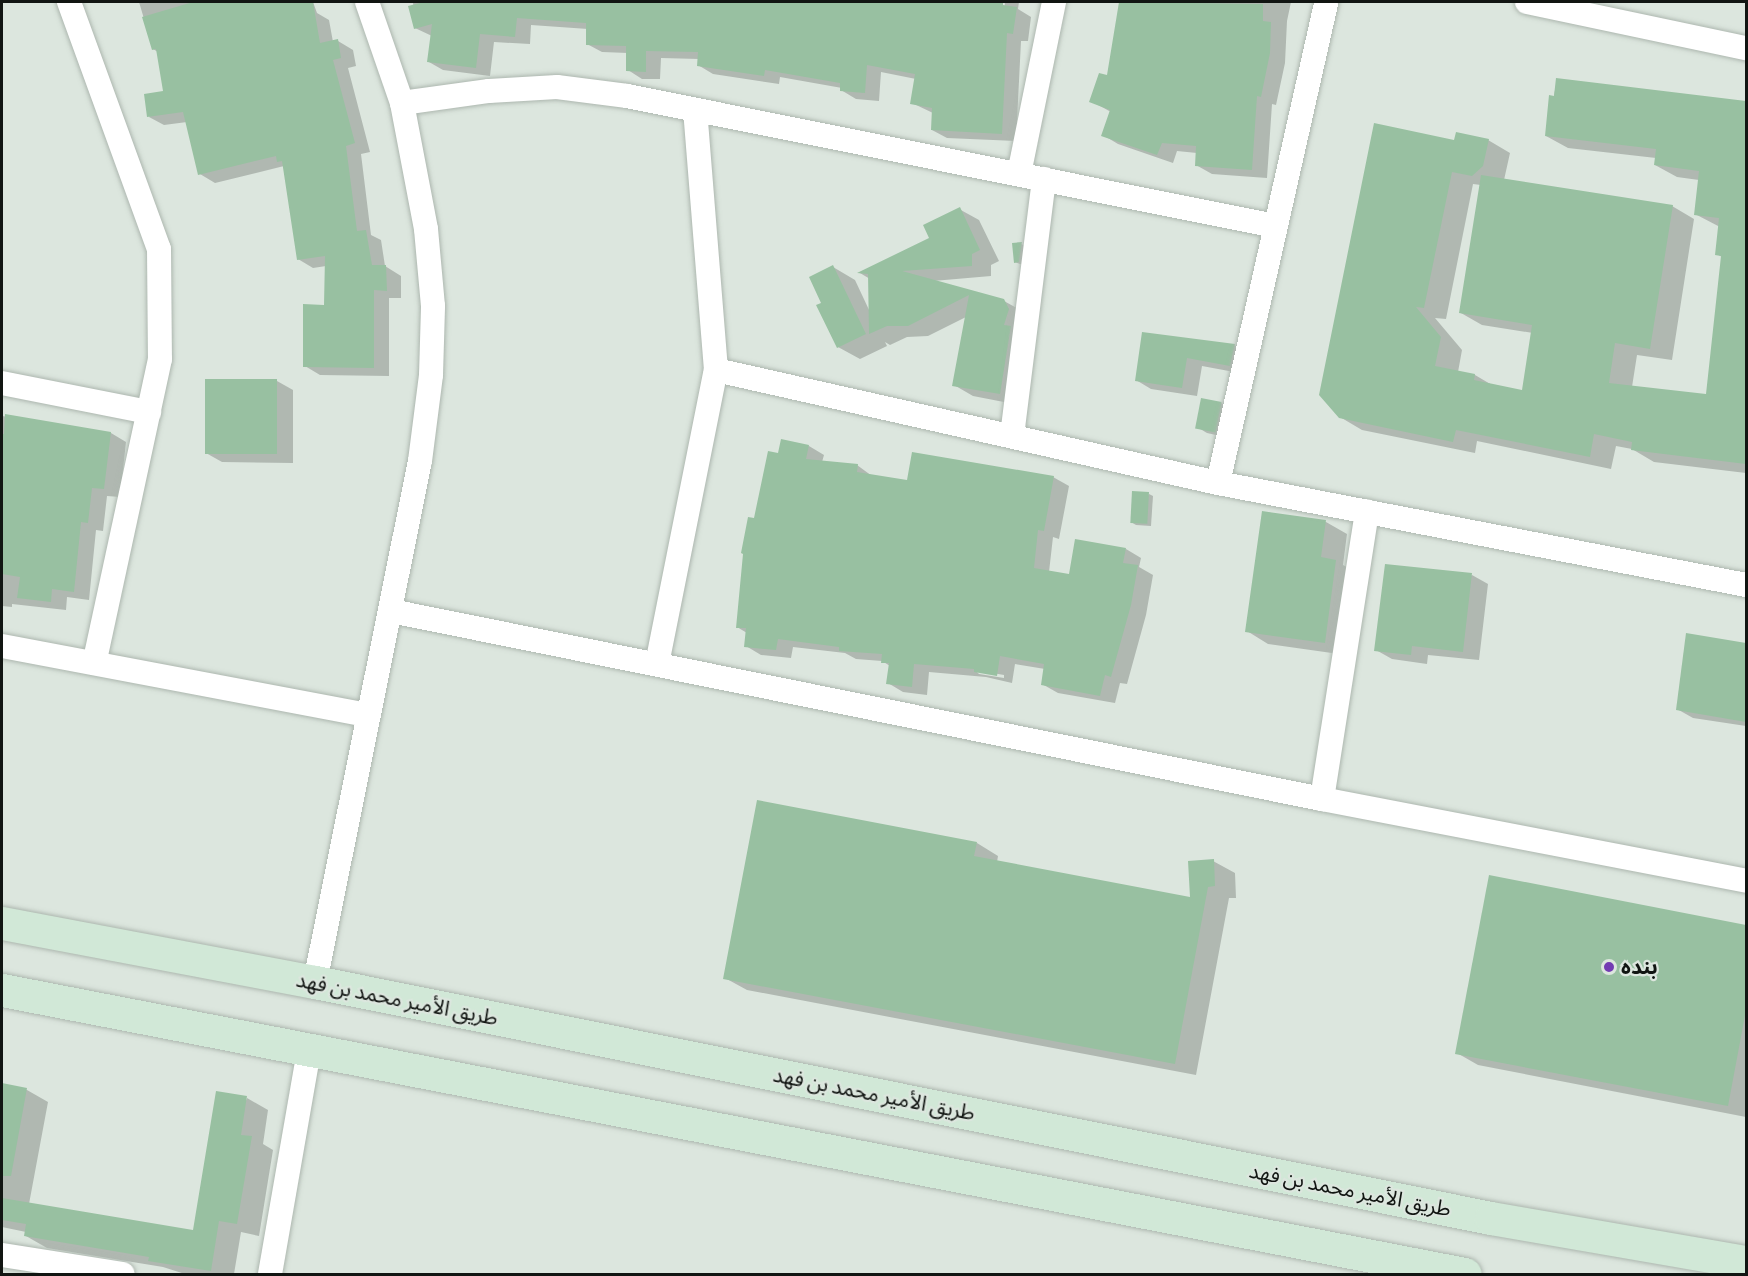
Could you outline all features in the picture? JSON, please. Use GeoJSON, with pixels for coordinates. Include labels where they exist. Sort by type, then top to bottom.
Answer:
{"type":"FeatureCollection","features":[{"type":"Feature","properties":{"kind":"street"},"geometry":{"type":"LineString","coordinates":[[69,2],[159,249],[160,358],[94,663]]}},
{"type":"Feature","properties":{"kind":"street"},"geometry":{"type":"LineString","coordinates":[[315,982],[420,461],[431,375],[433,306],[426,229],[402,103],[367,2]]}},
{"type":"Feature","properties":{"kind":"street"},"geometry":{"type":"LineString","coordinates":[[1019,174],[1054,2]]}},
{"type":"Feature","properties":{"kind":"street"},"geometry":{"type":"LineString","coordinates":[[1218,483],[1326,2]]}},
{"type":"Feature","properties":{"kind":"street"},"geometry":{"type":"LineString","coordinates":[[1527,2],[1746,48]]}},
{"type":"Feature","properties":{"kind":"street"},"geometry":{"type":"LineString","coordinates":[[402,103],[489,91],[557,87],[627,96],[1275,226]]}},
{"type":"Feature","properties":{"kind":"street"},"geometry":{"type":"LineString","coordinates":[[657,664],[716,370],[695,111]]}},
{"type":"Feature","properties":{"kind":"street"},"geometry":{"type":"LineString","coordinates":[[1012,436],[1044,179]]}},
{"type":"Feature","properties":{"kind":"street"},"geometry":{"type":"LineString","coordinates":[[716,370],[1218,483],[1746,585]]}},
{"type":"Feature","properties":{"kind":"street"},"geometry":{"type":"LineString","coordinates":[[2,383],[149,412]]}},
{"type":"Feature","properties":{"kind":"street"},"geometry":{"type":"LineString","coordinates":[[1322,799],[1367,512]]}},
{"type":"Feature","properties":{"kind":"street"},"geometry":{"type":"LineString","coordinates":[[391,611],[1322,799],[1746,881]]}},
{"type":"Feature","properties":{"kind":"street"},"geometry":{"type":"LineString","coordinates":[[2,646],[367,715]]}},
{"type":"Feature","properties":{"kind":"street","name":"طريق الأمير محمد بن فهد"},"geometry":{"type":"LineString","coordinates":[[2,923],[315,982],[1479,1216],[1746,1262]]}},
{"type":"Feature","properties":{"kind":"street"},"geometry":{"type":"LineString","coordinates":[[2,990],[1465,1275]]}},
{"type":"Feature","properties":{"kind":"street"},"geometry":{"type":"LineString","coordinates":[[270,1275],[309,1050]]}},
{"type":"Feature","properties":{"kind":"street"},"geometry":{"type":"LineString","coordinates":[[2,1255],[123,1275]]}},
{"type":"Feature","properties":{"kind":"building"},"geometry":{"type":"Polygon","coordinates":[[[193,2],[313,2],[320,43],[338,39],[341,58],[333,60],[355,143],[346,146],[357,231],[366,230],[372,265],[386,265],[387,291],[374,290],[374,368],[303,367],[303,304],[324,305],[325,256],[297,260],[282,161],[277,162],[276,156],[198,175],[183,112],[147,117],[144,94],[163,91],[156,49],[152,50],[142,17],[193,2]]]}},
{"type":"Feature","properties":{"kind":"building"},"geometry":{"type":"Polygon","coordinates":[[[424,2],[1003,2],[1003,5],[1017,7],[1013,34],[1007,33],[1002,134],[931,130],[932,108],[910,104],[915,74],[867,65],[865,93],[840,91],[840,83],[765,70],[764,76],[697,66],[698,52],[646,51],[646,72],[626,71],[626,46],[586,45],[586,23],[517,18],[515,37],[480,34],[476,68],[427,62],[432,24],[414,29],[408,6],[424,2]]]}},
{"type":"Feature","properties":{"kind":"building"},"geometry":{"type":"Polygon","coordinates":[[[1119,2],[1263,4],[1263,21],[1271,22],[1270,53],[1261,97],[1257,96],[1252,170],[1195,166],[1196,146],[1162,143],[1157,155],[1101,136],[1110,110],[1089,102],[1099,73],[1107,75],[1119,2]]]}},
{"type":"Feature","properties":{"kind":"building"},"geometry":{"type":"Polygon","coordinates":[[[1556,78],[1746,101],[1746,464],[1631,450],[1632,442],[1594,434],[1590,457],[1456,430],[1453,442],[1339,418],[1319,395],[1374,123],[1454,140],[1456,132],[1489,139],[1483,166],[1472,176],[1452,172],[1424,308],[1416,307],[1441,337],[1435,366],[1475,374],[1474,380],[1522,390],[1532,325],[1459,313],[1481,175],[1673,205],[1650,349],[1615,343],[1609,383],[1706,394],[1721,256],[1715,255],[1719,218],[1694,215],[1699,171],[1654,165],[1656,149],[1545,136],[1549,95],[1554,96],[1556,78]]]}},
{"type":"Feature","properties":{"kind":"building"},"geometry":{"type":"Polygon","coordinates":[[[960,207],[980,250],[972,254],[972,266],[902,271],[1004,299],[1009,309],[1004,325],[1011,326],[1000,394],[952,386],[969,295],[908,326],[887,326],[869,334],[868,274],[857,273],[929,238],[923,225],[960,207]]]}},
{"type":"Feature","properties":{"kind":"building"},"geometry":{"type":"Polygon","coordinates":[[[1022,242],[1019,262],[1014,263],[1012,243],[1022,242]]]}},
{"type":"Feature","properties":{"kind":"building"},"geometry":{"type":"Polygon","coordinates":[[[833,265],[866,334],[837,348],[816,305],[821,303],[809,277],[833,265]]]}},
{"type":"Feature","properties":{"kind":"building"},"geometry":{"type":"Polygon","coordinates":[[[1142,332],[1235,344],[1230,366],[1187,358],[1182,388],[1135,381],[1142,332]]]}},
{"type":"Feature","properties":{"kind":"building"},"geometry":{"type":"Polygon","coordinates":[[[205,379],[277,379],[277,454],[205,454],[205,379]]]}},
{"type":"Feature","properties":{"kind":"building"},"geometry":{"type":"Polygon","coordinates":[[[1201,398],[1222,402],[1216,432],[1195,428],[1201,398]]]}},
{"type":"Feature","properties":{"kind":"building"},"geometry":{"type":"Polygon","coordinates":[[[5,414],[111,432],[104,489],[92,488],[88,523],[81,522],[74,592],[52,589],[51,602],[17,598],[20,577],[2,574],[2,434],[4,434],[5,414]]]}},
{"type":"Feature","properties":{"kind":"building"},"geometry":{"type":"Polygon","coordinates":[[[781,439],[809,445],[806,459],[858,464],[857,472],[907,480],[912,452],[1054,476],[1044,531],[1038,530],[1034,568],[1069,574],[1075,539],[1126,548],[1123,563],[1138,565],[1131,605],[1111,677],[1105,675],[1100,696],[1041,685],[1044,664],[1000,656],[997,676],[974,672],[974,669],[914,664],[912,687],[886,684],[889,663],[881,663],[882,654],[839,651],[839,647],[778,639],[776,650],[744,647],[746,628],[736,628],[743,554],[741,553],[748,517],[754,518],[768,451],[778,453],[781,439]]]}},
{"type":"Feature","properties":{"kind":"building"},"geometry":{"type":"Polygon","coordinates":[[[1132,491],[1149,492],[1147,524],[1130,523],[1132,491]]]}},
{"type":"Feature","properties":{"kind":"building"},"geometry":{"type":"Polygon","coordinates":[[[1262,511],[1326,520],[1321,557],[1336,560],[1325,643],[1245,632],[1262,511]]]}},
{"type":"Feature","properties":{"kind":"building"},"geometry":{"type":"Polygon","coordinates":[[[1385,564],[1472,573],[1463,652],[1412,646],[1411,655],[1374,651],[1385,564]]]}},
{"type":"Feature","properties":{"kind":"building"},"geometry":{"type":"Polygon","coordinates":[[[1686,633],[1746,643],[1746,722],[1676,710],[1686,633]]]}},
{"type":"Feature","properties":{"kind":"building"},"geometry":{"type":"Polygon","coordinates":[[[757,800],[977,842],[974,856],[1190,897],[1188,861],[1214,859],[1215,886],[1208,887],[1175,1064],[723,979],[757,800]]]}},
{"type":"Feature","properties":{"kind":"building","name":"بنده"},"geometry":{"type":"Polygon","coordinates":[[[1489,875],[1746,925],[1746,1010],[1728,1106],[1455,1054],[1489,875]]]}},
{"type":"Feature","properties":{"kind":"building"},"geometry":{"type":"Polygon","coordinates":[[[2,1083],[27,1088],[11,1176],[2,1176],[2,1083]]]}},
{"type":"Feature","properties":{"kind":"building"},"geometry":{"type":"Polygon","coordinates":[[[216,1091],[247,1096],[241,1135],[252,1136],[237,1224],[219,1221],[211,1271],[148,1261],[149,1257],[24,1236],[26,1224],[2,1220],[2,1198],[193,1230],[216,1091]]]}},
{"type":"Feature","properties":{"kind":"place","name":"بنده"},"geometry":{"type":"Point","coordinates":[1609,967]}}]}
